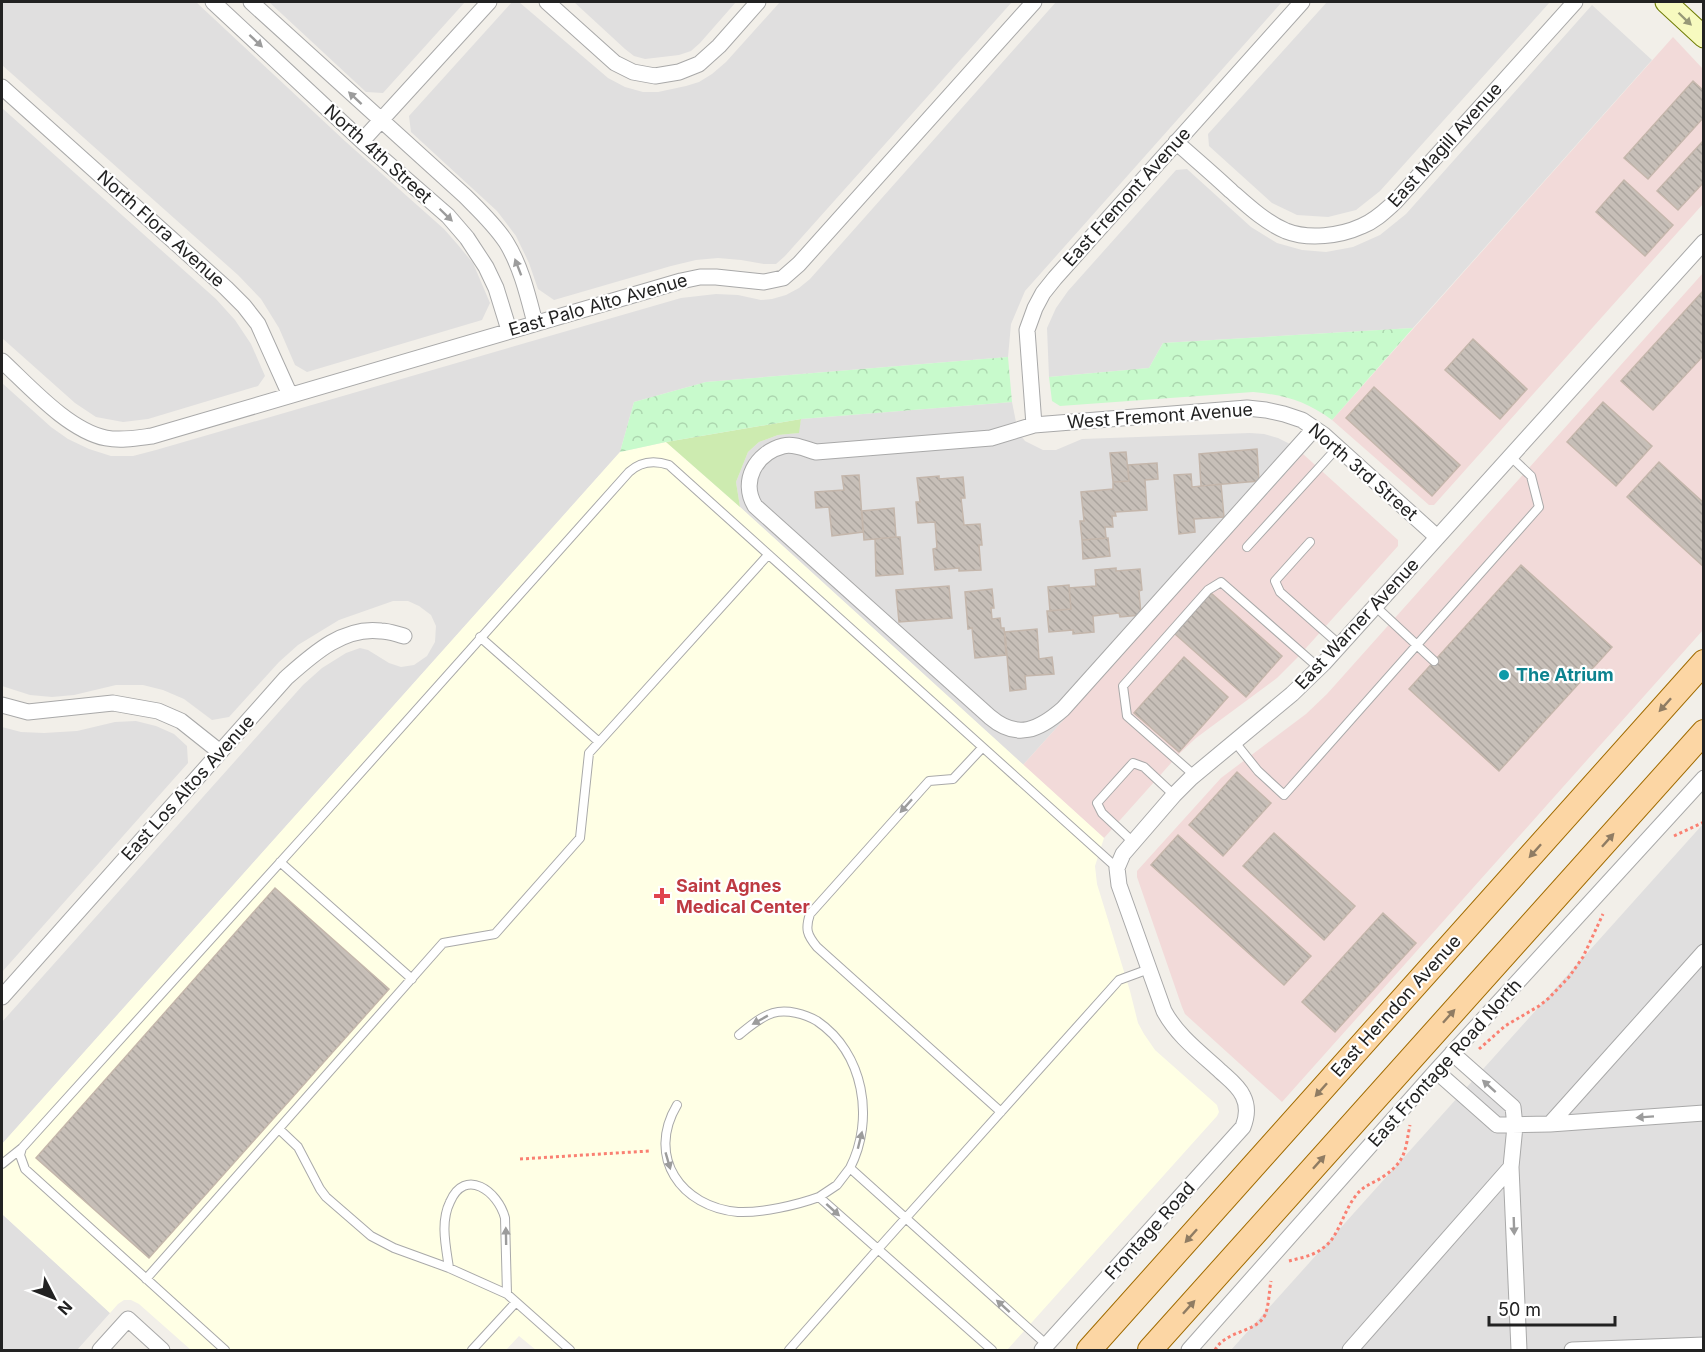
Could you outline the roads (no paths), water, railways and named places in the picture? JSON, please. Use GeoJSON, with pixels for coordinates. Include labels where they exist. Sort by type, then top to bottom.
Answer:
{"type":"FeatureCollection","features":[{"type":"Feature","properties":{"kind":"main road"},"geometry":{"type":"LineString","coordinates":[[1666,2],[1704,37]]}},
{"type":"Feature","properties":{"kind":"main road","name":"East Herndon Avenue"},"geometry":{"type":"LineString","coordinates":[[1089,1350],[1704,662]]}},
{"type":"Feature","properties":{"kind":"main road"},"geometry":{"type":"LineString","coordinates":[[1150,1350],[1704,732]]}},
{"type":"Feature","properties":{"kind":"street","name":"North 4th Street"},"geometry":{"type":"LineString","coordinates":[[215,2],[362,141],[448,216],[467,238],[486,267],[496,288],[509,330]]}},
{"type":"Feature","properties":{"kind":"street","name":"North 4th Street"},"geometry":{"type":"LineString","coordinates":[[251,2],[487,218],[506,241],[522,279],[535,323]]}},
{"type":"Feature","properties":{"kind":"street"},"geometry":{"type":"LineString","coordinates":[[362,141],[489,2]]}},
{"type":"Feature","properties":{"kind":"street"},"geometry":{"type":"LineString","coordinates":[[547,2],[615,63],[633,72],[655,76],[679,72],[699,63],[719,46],[758,2]]}},
{"type":"Feature","properties":{"kind":"street","name":"East Palo Alto Avenue"},"geometry":{"type":"LineString","coordinates":[[2,361],[64,416],[91,434],[128,440],[152,436],[681,280],[716,277],[764,282],[783,278],[799,264],[1035,2]]}},
{"type":"Feature","properties":{"kind":"street","name":"East Fremont Avenue"},"geometry":{"type":"LineString","coordinates":[[1034,425],[1027,330],[1043,293],[1302,2]]}},
{"type":"Feature","properties":{"kind":"street","name":"East Magill Avenue"},"geometry":{"type":"LineString","coordinates":[[1176,142],[1257,213],[1288,232],[1309,236],[1328,235],[1364,226],[1380,216],[1395,202],[1575,2]]}},
{"type":"Feature","properties":{"kind":"street","name":"North Flora Avenue"},"geometry":{"type":"LineString","coordinates":[[2,87],[244,306],[258,324],[290,395]]}},
{"type":"Feature","properties":{"kind":"street","name":"East Warner Avenue"},"geometry":{"type":"LineString","coordinates":[[1117,868],[1133,842],[1194,775],[1292,694],[1319,668],[1704,242]]}},
{"type":"Feature","properties":{"kind":"street","name":"West Fremont Avenue"},"geometry":{"type":"LineString","coordinates":[[1284,414],[1247,408],[1034,425],[991,438],[816,452],[798,446],[784,446],[766,453],[755,464],[750,480],[750,497],[755,506],[997,724],[1022,730],[1036,728],[1063,710],[1314,429]]}},
{"type":"Feature","properties":{"kind":"street","name":"North 3rd Street"},"geometry":{"type":"LineString","coordinates":[[1284,414],[1302,420],[1314,429],[1437,537]]}},
{"type":"Feature","properties":{"kind":"street","name":"East Los Altos Avenue"},"geometry":{"type":"LineString","coordinates":[[2,997],[286,678],[313,654],[334,640],[360,632],[380,630],[404,636]]}},
{"type":"Feature","properties":{"kind":"street"},"geometry":{"type":"LineString","coordinates":[[2,705],[28,712],[113,704],[158,711],[181,722],[220,752]]}},
{"type":"Feature","properties":{"kind":"street","name":"East Frontage Road North"},"geometry":{"type":"LineString","coordinates":[[1189,1350],[1452,1053],[1704,778]]}},
{"type":"Feature","properties":{"kind":"street"},"geometry":{"type":"LineString","coordinates":[[1117,868],[1119,885],[1149,969]]}},
{"type":"Feature","properties":{"kind":"street"},"geometry":{"type":"LineString","coordinates":[[1550,1124],[1704,951]]}},
{"type":"Feature","properties":{"kind":"street","name":"Frontage Road"},"geometry":{"type":"LineString","coordinates":[[1045,1348],[1243,1127],[1247,1117],[1242,1094],[1230,1080],[1189,1044],[1169,1021],[1149,969]]}},
{"type":"Feature","properties":{"kind":"street"},"geometry":{"type":"LineString","coordinates":[[1452,1053],[1513,1107],[1515,1126],[1511,1167],[1519,1350]]}},
{"type":"Feature","properties":{"kind":"street"},"geometry":{"type":"LineString","coordinates":[[1436,1071],[1497,1125],[1550,1124],[1704,1113]]}},
{"type":"Feature","properties":{"kind":"street"},"geometry":{"type":"LineString","coordinates":[[1350,1350],[1511,1167]]}},
{"type":"Feature","properties":{"kind":"street"},"geometry":{"type":"LineString","coordinates":[[100,1350],[128,1319],[162,1350]]}},
{"type":"Feature","properties":{"kind":"street"},"geometry":{"type":"LineString","coordinates":[[1572,1350],[1701,1347]]}},
{"type":"Feature","properties":{"kind":"lane"},"geometry":{"type":"LineString","coordinates":[[1247,547],[1337,448]]}},
{"type":"Feature","properties":{"kind":"lane"},"geometry":{"type":"LineString","coordinates":[[1234,741],[1258,771],[1284,795],[1539,507],[1531,476],[1510,456]]}},
{"type":"Feature","properties":{"kind":"lane"},"geometry":{"type":"LineString","coordinates":[[2,1164],[22,1148],[636,465],[661,462],[669,465],[1117,868]]}},
{"type":"Feature","properties":{"kind":"lane"},"geometry":{"type":"LineString","coordinates":[[1310,542],[1275,581],[1280,592],[1340,645]]}},
{"type":"Feature","properties":{"kind":"lane"},"geometry":{"type":"LineString","coordinates":[[146,1279],[443,943],[495,934],[580,838],[589,753],[768,555]]}},
{"type":"Feature","properties":{"kind":"lane"},"geometry":{"type":"LineString","coordinates":[[1194,775],[1127,716],[1123,686],[1208,590],[1221,582],[1319,668]]}},
{"type":"Feature","properties":{"kind":"lane"},"geometry":{"type":"LineString","coordinates":[[1375,606],[1434,661]]}},
{"type":"Feature","properties":{"kind":"lane"},"geometry":{"type":"LineString","coordinates":[[480,637],[599,742]]}},
{"type":"Feature","properties":{"kind":"lane"},"geometry":{"type":"LineString","coordinates":[[982,748],[953,779],[929,781],[810,914],[806,924],[817,947],[1001,1112]]}},
{"type":"Feature","properties":{"kind":"lane"},"geometry":{"type":"LineString","coordinates":[[1133,842],[1102,813],[1097,803],[1133,763],[1144,767],[1174,795]]}},
{"type":"Feature","properties":{"kind":"lane"},"geometry":{"type":"LineString","coordinates":[[280,862],[412,979]]}},
{"type":"Feature","properties":{"kind":"lane"},"geometry":{"type":"LineString","coordinates":[[789,1350],[1119,980],[1149,969]]}},
{"type":"Feature","properties":{"kind":"lane"},"geometry":{"type":"LineString","coordinates":[[676,1105],[666,1128],[665,1157],[677,1181],[694,1197],[704,1202],[729,1210],[747,1212],[800,1204],[819,1197],[837,1185],[856,1157],[863,1130],[862,1100],[858,1074],[853,1063],[837,1039],[826,1027],[811,1017],[784,1011],[772,1013],[739,1035]]}},
{"type":"Feature","properties":{"kind":"lane"},"geometry":{"type":"LineString","coordinates":[[279,1129],[298,1147],[326,1197],[357,1225],[381,1243],[449,1268],[507,1294],[570,1350]]}},
{"type":"Feature","properties":{"kind":"lane"},"geometry":{"type":"LineString","coordinates":[[22,1148],[20,1155],[25,1168],[225,1350]]}},
{"type":"Feature","properties":{"kind":"lane"},"geometry":{"type":"LineString","coordinates":[[850,1168],[1045,1348]]}},
{"type":"Feature","properties":{"kind":"lane"},"geometry":{"type":"LineString","coordinates":[[449,1268],[445,1223],[450,1202],[462,1186],[476,1185],[487,1190],[502,1207],[505,1218],[507,1294]]}},
{"type":"Feature","properties":{"kind":"lane"},"geometry":{"type":"LineString","coordinates":[[819,1197],[992,1350]]}},
{"type":"Feature","properties":{"kind":"lane"},"geometry":{"type":"LineString","coordinates":[[472,1350],[516,1302]]}},
{"type":"Feature","properties":{"kind":"place","name":"The Atrium"},"geometry":{"type":"Point","coordinates":[1504,675]}},
{"type":"Feature","properties":{"kind":"place","name":"Saint Agnes Medical Center"},"geometry":{"type":"Point","coordinates":[662,896]}}]}
